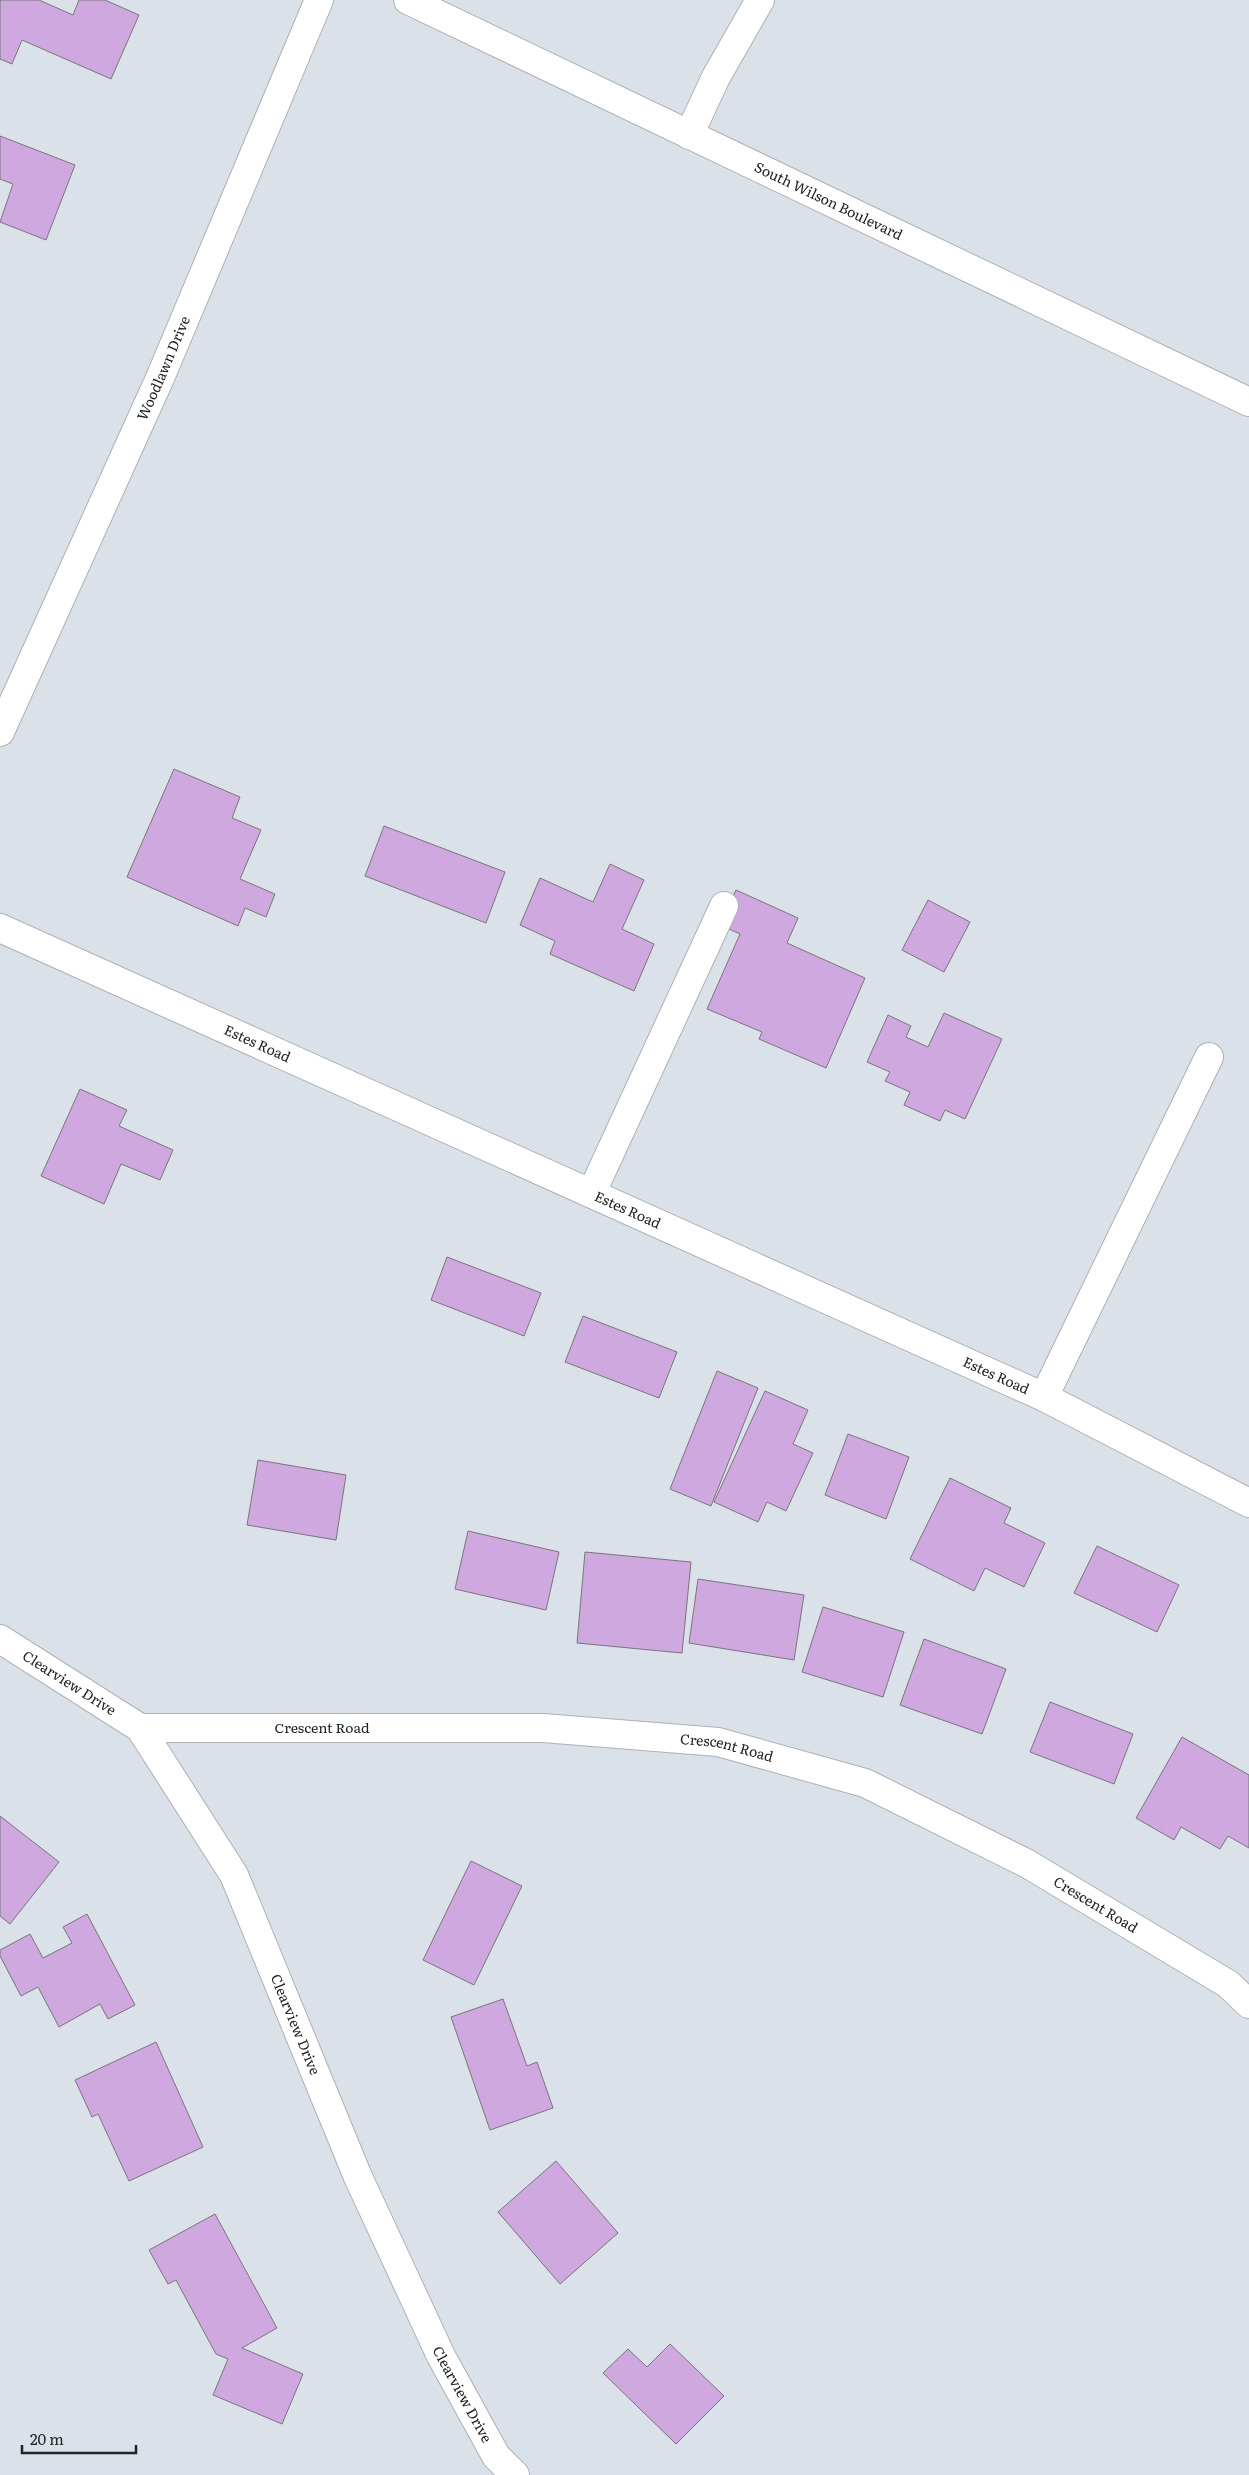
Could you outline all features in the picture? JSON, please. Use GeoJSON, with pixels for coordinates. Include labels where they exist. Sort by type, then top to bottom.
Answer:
{"type":"FeatureCollection","features":[{"type":"Feature","properties":{"kind":"street","name":"Woodlawn Drive"},"geometry":{"type":"LineString","coordinates":[[0,732],[160,378],[319,0]]}},
{"type":"Feature","properties":{"kind":"street","name":"South Wilson Boulevard"},"geometry":{"type":"LineString","coordinates":[[408,0],[1249,402]]}},
{"type":"Feature","properties":{"kind":"street"},"geometry":{"type":"LineString","coordinates":[[689,135],[716,77],[760,0]]}},
{"type":"Feature","properties":{"kind":"street"},"geometry":{"type":"LineString","coordinates":[[592,1192],[724,906]]}},
{"type":"Feature","properties":{"kind":"street","name":"Estes Road"},"geometry":{"type":"LineString","coordinates":[[0,928],[592,1192],[1044,1397],[1249,1503]]}},
{"type":"Feature","properties":{"kind":"street"},"geometry":{"type":"LineString","coordinates":[[1044,1397],[1209,1057]]}},
{"type":"Feature","properties":{"kind":"street","name":"Clearview Drive"},"geometry":{"type":"LineString","coordinates":[[0,1639],[140,1728],[234,1875],[358,2177],[440,2356],[496,2456],[515,2475]]}},
{"type":"Feature","properties":{"kind":"street","name":"Crescent Road"},"geometry":{"type":"LineString","coordinates":[[140,1728],[543,1728],[718,1742],[865,1783],[1026,1864],[1228,1984],[1249,2004]]}},
{"type":"Feature","properties":{"kind":"building"},"geometry":{"type":"Polygon","coordinates":[[[0,0],[39,0],[73,15],[79,0],[105,0],[139,15],[111,79],[22,40],[12,64],[0,59],[0,0]]]}},
{"type":"Feature","properties":{"kind":"building"},"geometry":{"type":"Polygon","coordinates":[[[0,136],[75,165],[46,240],[0,222],[13,184],[0,179],[0,136]]]}},
{"type":"Feature","properties":{"kind":"building"},"geometry":{"type":"Polygon","coordinates":[[[174,769],[240,797],[232,818],[261,830],[240,879],[275,894],[266,917],[245,908],[238,926],[127,877],[174,769]]]}},
{"type":"Feature","properties":{"kind":"building"},"geometry":{"type":"Polygon","coordinates":[[[384,826],[505,872],[486,923],[365,876],[384,826]]]}},
{"type":"Feature","properties":{"kind":"building"},"geometry":{"type":"Polygon","coordinates":[[[610,864],[644,880],[622,929],[654,944],[634,991],[550,954],[555,941],[520,925],[540,878],[593,902],[610,864]]]}},
{"type":"Feature","properties":{"kind":"building"},"geometry":{"type":"Polygon","coordinates":[[[736,890],[798,918],[787,943],[865,978],[826,1068],[759,1039],[762,1032],[707,1009],[740,934],[720,925],[736,890]]]}},
{"type":"Feature","properties":{"kind":"building"},"geometry":{"type":"Polygon","coordinates":[[[928,900],[970,922],[944,972],[902,950],[928,900]]]}},
{"type":"Feature","properties":{"kind":"building"},"geometry":{"type":"Polygon","coordinates":[[[944,1013],[1002,1039],[965,1119],[945,1110],[940,1121],[904,1105],[910,1092],[885,1081],[890,1072],[867,1062],[888,1015],[911,1026],[906,1037],[928,1047],[944,1013]]]}},
{"type":"Feature","properties":{"kind":"building"},"geometry":{"type":"Polygon","coordinates":[[[80,1089],[127,1110],[119,1126],[173,1150],[160,1180],[121,1164],[104,1204],[41,1176],[80,1089]]]}},
{"type":"Feature","properties":{"kind":"building"},"geometry":{"type":"Polygon","coordinates":[[[447,1257],[541,1293],[524,1336],[431,1300],[447,1257]]]}},
{"type":"Feature","properties":{"kind":"building"},"geometry":{"type":"Polygon","coordinates":[[[583,1316],[677,1352],[659,1398],[565,1362],[583,1316]]]}},
{"type":"Feature","properties":{"kind":"building"},"geometry":{"type":"Polygon","coordinates":[[[717,1371],[758,1388],[711,1506],[670,1489],[717,1371]]]}},
{"type":"Feature","properties":{"kind":"building"},"geometry":{"type":"Polygon","coordinates":[[[765,1391],[808,1410],[793,1444],[813,1453],[786,1511],[767,1502],[758,1522],[714,1502],[765,1391]]]}},
{"type":"Feature","properties":{"kind":"building"},"geometry":{"type":"Polygon","coordinates":[[[848,1434],[909,1457],[886,1519],[825,1495],[848,1434]]]}},
{"type":"Feature","properties":{"kind":"building"},"geometry":{"type":"Polygon","coordinates":[[[258,1460],[346,1475],[336,1540],[247,1525],[258,1460]]]}},
{"type":"Feature","properties":{"kind":"building"},"geometry":{"type":"Polygon","coordinates":[[[950,1478],[1011,1508],[1004,1523],[1045,1543],[1024,1587],[985,1568],[974,1591],[910,1559],[950,1478]]]}},
{"type":"Feature","properties":{"kind":"building"},"geometry":{"type":"Polygon","coordinates":[[[468,1531],[559,1552],[546,1610],[455,1589],[468,1531]]]}},
{"type":"Feature","properties":{"kind":"building"},"geometry":{"type":"Polygon","coordinates":[[[1097,1546],[1179,1585],[1157,1632],[1074,1593],[1097,1546]]]}},
{"type":"Feature","properties":{"kind":"building"},"geometry":{"type":"Polygon","coordinates":[[[585,1552],[691,1562],[682,1653],[577,1643],[585,1552]]]}},
{"type":"Feature","properties":{"kind":"building"},"geometry":{"type":"Polygon","coordinates":[[[698,1579],[804,1595],[794,1660],[689,1643],[698,1579]]]}},
{"type":"Feature","properties":{"kind":"building"},"geometry":{"type":"Polygon","coordinates":[[[823,1607],[904,1632],[883,1697],[802,1672],[823,1607]]]}},
{"type":"Feature","properties":{"kind":"building"},"geometry":{"type":"Polygon","coordinates":[[[924,1639],[1006,1669],[982,1734],[900,1705],[924,1639]]]}},
{"type":"Feature","properties":{"kind":"building"},"geometry":{"type":"Polygon","coordinates":[[[1050,1702],[1133,1734],[1114,1784],[1030,1752],[1050,1702]]]}},
{"type":"Feature","properties":{"kind":"building"},"geometry":{"type":"Polygon","coordinates":[[[1182,1737],[1249,1775],[1249,1848],[1228,1836],[1220,1849],[1181,1827],[1174,1840],[1136,1818],[1182,1737]]]}},
{"type":"Feature","properties":{"kind":"building"},"geometry":{"type":"Polygon","coordinates":[[[0,1816],[59,1862],[10,1924],[0,1916],[0,1816]]]}},
{"type":"Feature","properties":{"kind":"building"},"geometry":{"type":"Polygon","coordinates":[[[471,1861],[522,1886],[474,1985],[423,1960],[471,1861]]]}},
{"type":"Feature","properties":{"kind":"building"},"geometry":{"type":"Polygon","coordinates":[[[87,1914],[135,2005],[108,2019],[100,2004],[59,2027],[38,1987],[21,1996],[0,1956],[0,1950],[30,1934],[43,1958],[72,1943],[63,1927],[87,1914]]]}},
{"type":"Feature","properties":{"kind":"building"},"geometry":{"type":"Polygon","coordinates":[[[503,1999],[527,2066],[537,2062],[553,2108],[490,2130],[451,2017],[503,1999]]]}},
{"type":"Feature","properties":{"kind":"building"},"geometry":{"type":"Polygon","coordinates":[[[156,2042],[203,2147],[129,2181],[98,2114],[92,2117],[75,2080],[156,2042]]]}},
{"type":"Feature","properties":{"kind":"building"},"geometry":{"type":"Polygon","coordinates":[[[556,2161],[618,2233],[560,2284],[498,2212],[556,2161]]]}},
{"type":"Feature","properties":{"kind":"building"},"geometry":{"type":"Polygon","coordinates":[[[215,2214],[277,2328],[242,2348],[303,2374],[282,2424],[213,2395],[228,2359],[216,2354],[176,2280],[168,2284],[149,2250],[215,2214]]]}},
{"type":"Feature","properties":{"kind":"building"},"geometry":{"type":"Polygon","coordinates":[[[670,2344],[724,2396],[676,2444],[603,2373],[628,2349],[647,2367],[670,2344]]]}}]}
